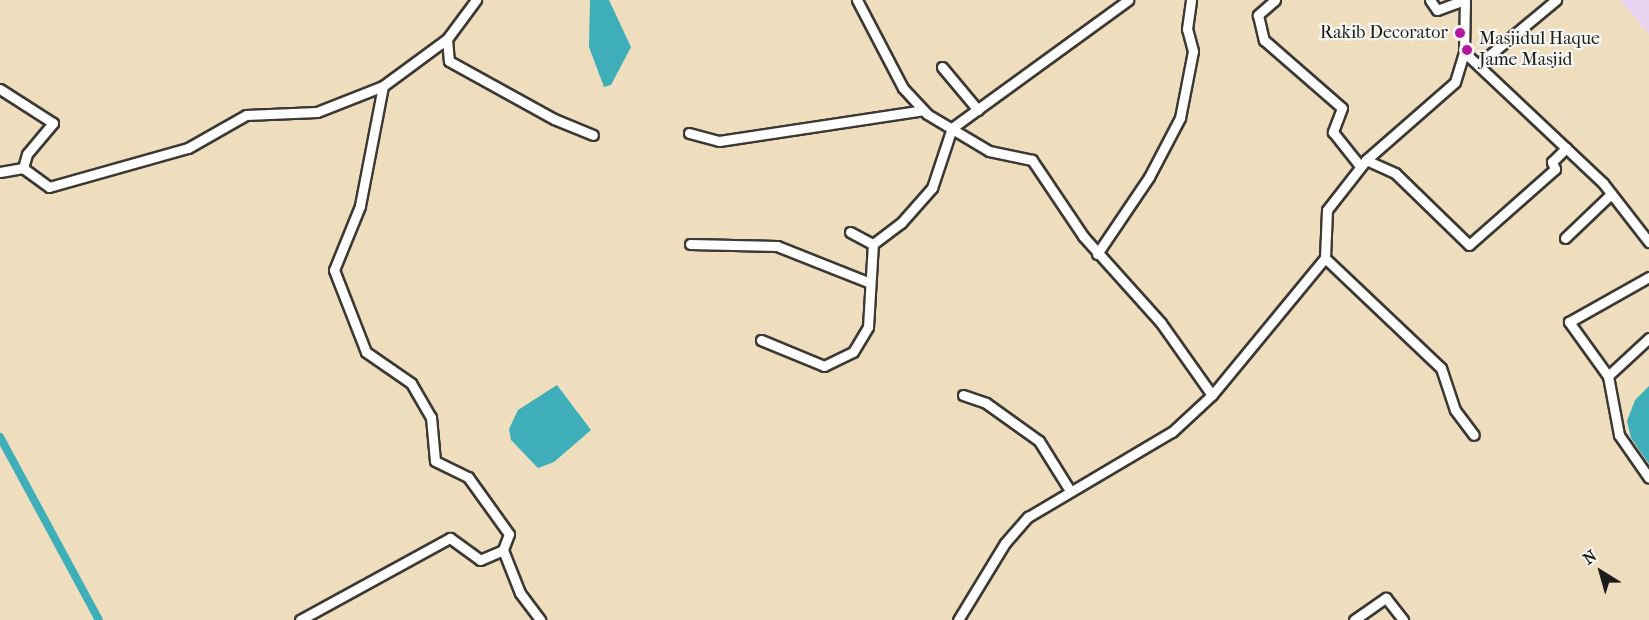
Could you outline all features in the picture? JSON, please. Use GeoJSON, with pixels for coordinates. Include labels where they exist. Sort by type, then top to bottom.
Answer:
{"type":"FeatureCollection","features":[{"type":"Feature","properties":{"kind":"street"},"geometry":{"type":"LineString","coordinates":[[0,172],[23,168],[49,187],[188,147],[246,115],[317,112],[383,86],[447,39],[476,0]]}},
{"type":"Feature","properties":{"kind":"street"},"geometry":{"type":"LineString","coordinates":[[857,0],[903,88],[923,110],[989,151],[1032,160],[1098,254],[1161,323],[1212,395]]}},
{"type":"Feature","properties":{"kind":"street"},"geometry":{"type":"LineString","coordinates":[[761,340],[808,363],[836,364],[853,352],[868,327],[873,300],[868,282],[873,244],[922,203],[952,128],[1128,0]]}},
{"type":"Feature","properties":{"kind":"street"},"geometry":{"type":"LineString","coordinates":[[1098,254],[1149,177],[1179,118],[1193,51],[1187,29],[1191,0]]}},
{"type":"Feature","properties":{"kind":"street"},"geometry":{"type":"LineString","coordinates":[[1275,0],[1258,15],[1264,40],[1342,108],[1334,132],[1363,163],[1395,173],[1469,245],[1555,169],[1552,162],[1566,148]]}},
{"type":"Feature","properties":{"kind":"street"},"geometry":{"type":"LineString","coordinates":[[958,620],[1012,534],[1069,489],[1098,479],[1172,432],[1212,395],[1325,258],[1327,210],[1363,163],[1455,82],[1464,52],[1465,0],[1437,10],[1430,0]]}},
{"type":"Feature","properties":{"kind":"street"},"geometry":{"type":"LineString","coordinates":[[1480,63],[1556,0]]}},
{"type":"Feature","properties":{"kind":"street"},"geometry":{"type":"LineString","coordinates":[[447,39],[449,61],[554,119],[593,135]]}},
{"type":"Feature","properties":{"kind":"street"},"geometry":{"type":"LineString","coordinates":[[1464,52],[1480,63],[1611,194],[1649,242]]}},
{"type":"Feature","properties":{"kind":"street"},"geometry":{"type":"LineString","coordinates":[[942,68],[978,110]]}},
{"type":"Feature","properties":{"kind":"street"},"geometry":{"type":"LineString","coordinates":[[383,86],[360,206],[334,270],[366,352],[411,383],[431,417],[435,462],[468,477],[509,534],[503,550],[520,593],[540,620]]}},
{"type":"Feature","properties":{"kind":"street"},"geometry":{"type":"LineString","coordinates":[[0,88],[52,123],[27,153],[23,168]]}},
{"type":"Feature","properties":{"kind":"street"},"geometry":{"type":"LineString","coordinates":[[689,133],[719,141],[923,110]]}},
{"type":"Feature","properties":{"kind":"street"},"geometry":{"type":"LineString","coordinates":[[1565,238],[1611,194]]}},
{"type":"Feature","properties":{"kind":"street"},"geometry":{"type":"LineString","coordinates":[[850,232],[873,244]]}},
{"type":"Feature","properties":{"kind":"street"},"geometry":{"type":"LineString","coordinates":[[690,244],[777,246],[868,282]]}},
{"type":"Feature","properties":{"kind":"street"},"geometry":{"type":"LineString","coordinates":[[1325,258],[1441,368],[1455,410],[1474,435]]}},
{"type":"Feature","properties":{"kind":"street"},"geometry":{"type":"LineString","coordinates":[[1649,277],[1569,322],[1608,376],[1619,435],[1649,478]]}},
{"type":"Feature","properties":{"kind":"street"},"geometry":{"type":"LineString","coordinates":[[1608,376],[1649,338]]}},
{"type":"Feature","properties":{"kind":"street"},"geometry":{"type":"LineString","coordinates":[[963,395],[986,403],[1039,441],[1069,489]]}},
{"type":"Feature","properties":{"kind":"street"},"geometry":{"type":"LineString","coordinates":[[300,620],[450,538],[480,560],[503,550]]}},
{"type":"Feature","properties":{"kind":"street"},"geometry":{"type":"LineString","coordinates":[[1354,620],[1386,598],[1403,620]]}},
{"type":"Feature","properties":{"kind":"shaded area"},"geometry":{"type":"Polygon","coordinates":[[[1620,0],[1649,0],[1649,34],[1620,0]]]}},
{"type":"Feature","properties":{"kind":"water"},"geometry":{"type":"Polygon","coordinates":[[[590,0],[609,0],[631,47],[611,85],[604,87],[589,47],[590,0]]]}},
{"type":"Feature","properties":{"kind":"water"},"geometry":{"type":"Polygon","coordinates":[[[557,385],[591,430],[554,462],[538,468],[511,440],[509,429],[518,410],[557,385]]]}},
{"type":"Feature","properties":{"kind":"water"},"geometry":{"type":"Polygon","coordinates":[[[1649,386],[1649,464],[1631,438],[1627,421],[1635,400],[1649,386]]]}},
{"type":"Feature","properties":{"kind":"waterway"},"geometry":{"type":"LineString","coordinates":[[0,437],[99,620]]}},
{"type":"Feature","properties":{"kind":"place","name":"Rakib Decorator"},"geometry":{"type":"Point","coordinates":[1460,33]}},
{"type":"Feature","properties":{"kind":"place","name":"Masjidul Haque Jame Masjid"},"geometry":{"type":"Point","coordinates":[1467,50]}}]}
